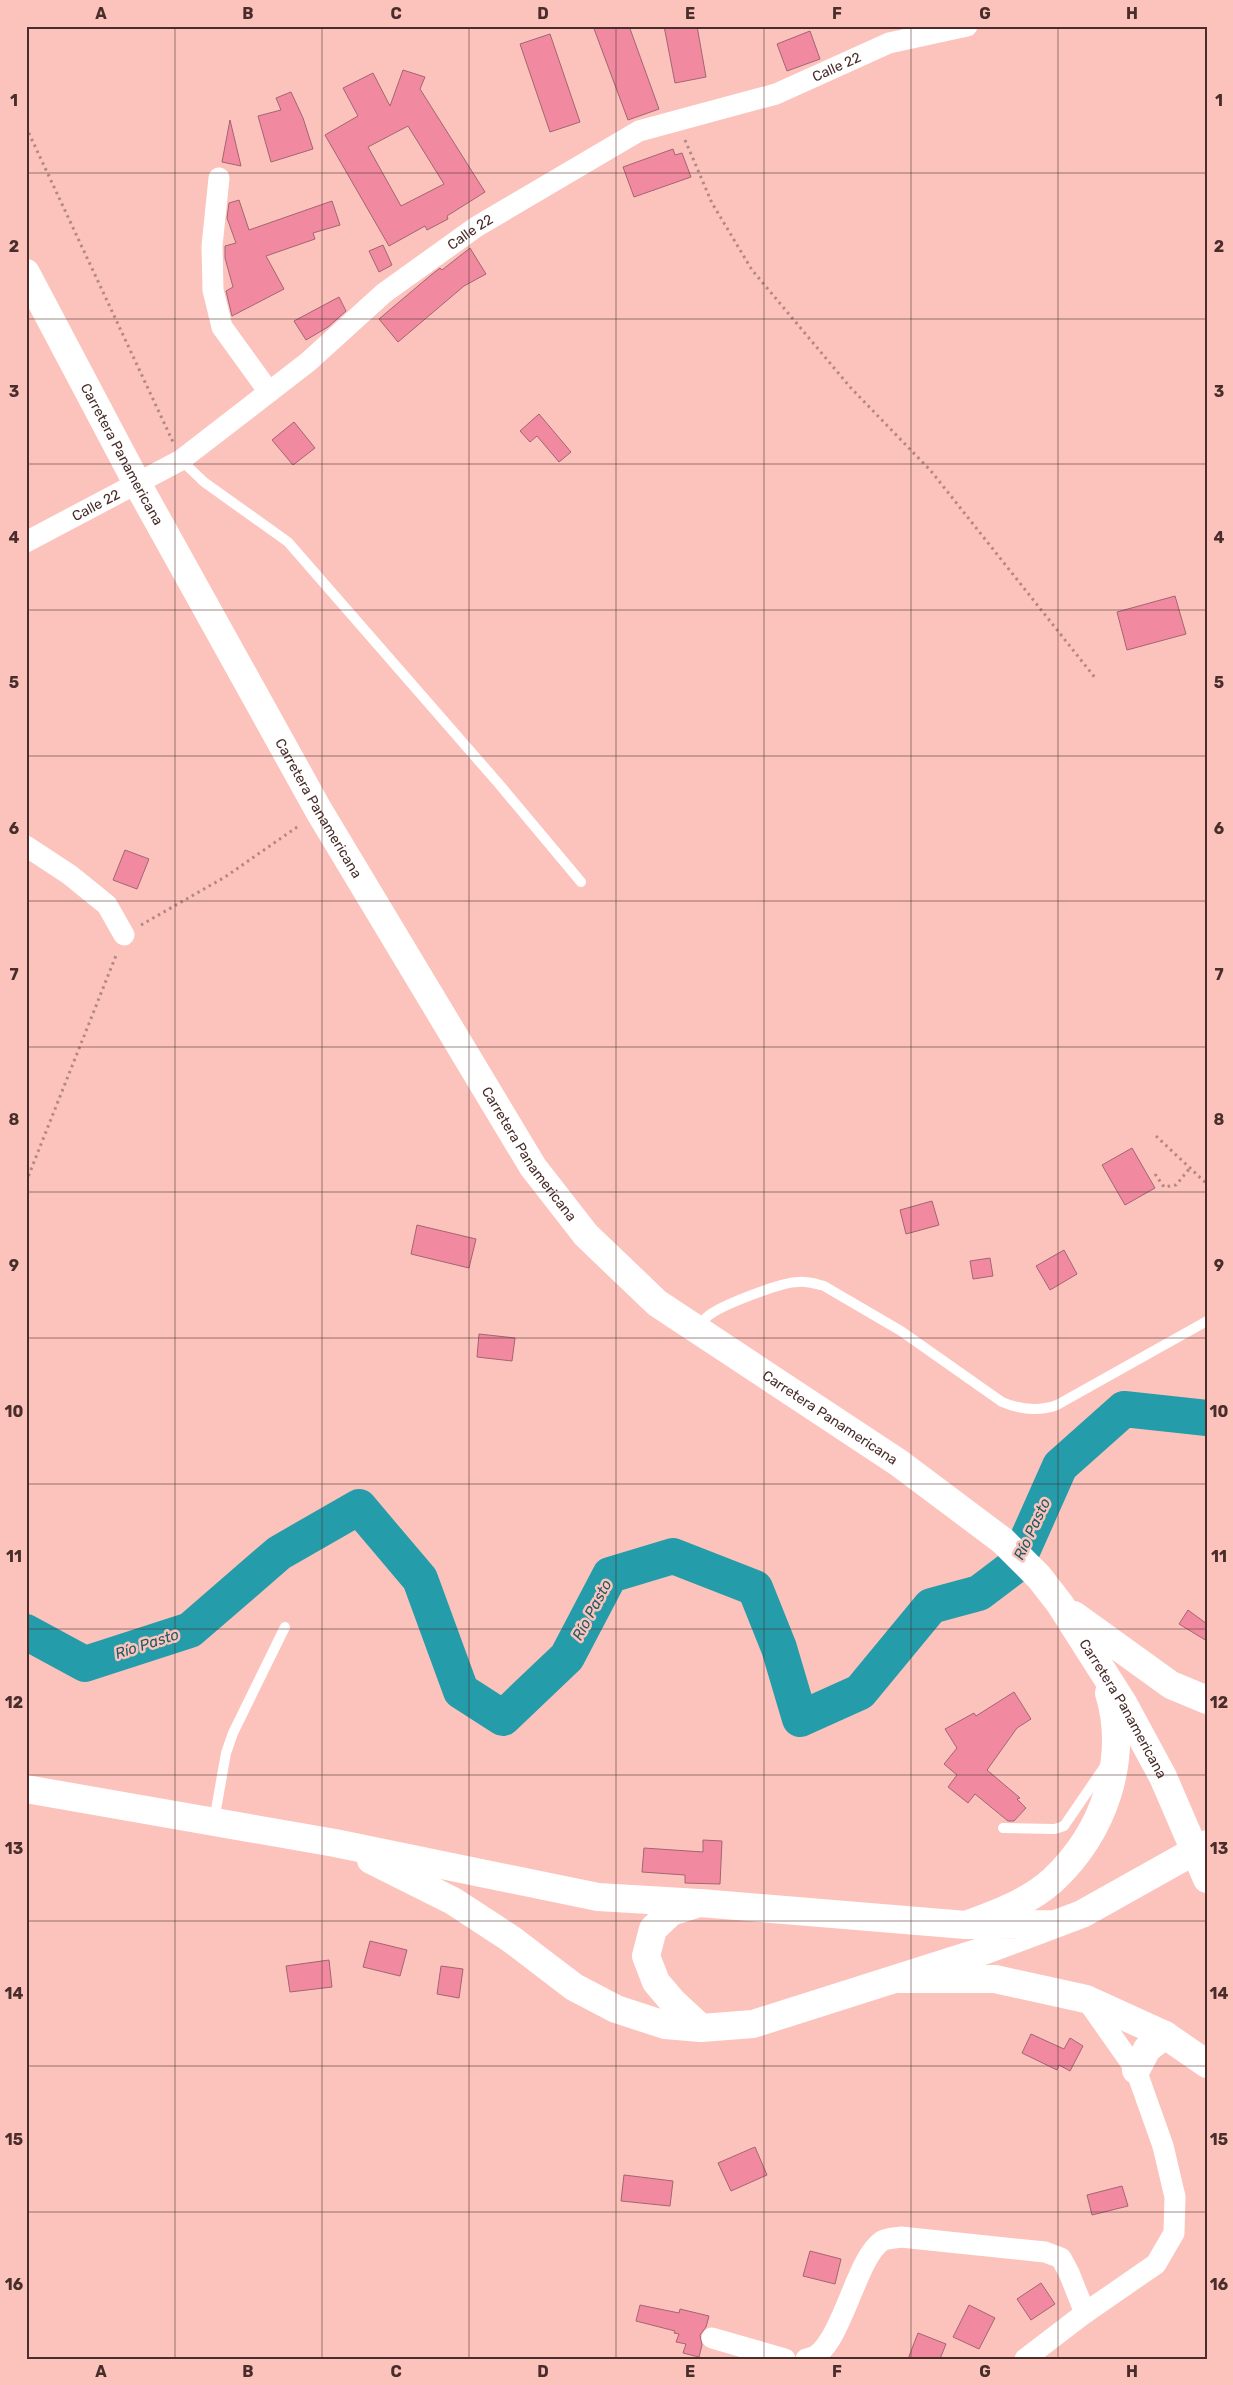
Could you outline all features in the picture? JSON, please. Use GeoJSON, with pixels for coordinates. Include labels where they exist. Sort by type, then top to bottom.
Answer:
{"type":"FeatureCollection","features":[{"type":"Feature","properties":{"kind":"main road","name":"Carretera Panamericana"},"geometry":{"type":"LineString","coordinates":[[26,273],[138,484],[319,811],[533,1167],[586,1235],[657,1303],[899,1463],[1003,1540],[1039,1577],[1060,1604],[1123,1703],[1163,1777],[1207,1879]]}},
{"type":"Feature","properties":{"kind":"main road"},"geometry":{"type":"LineString","coordinates":[[1060,1604],[1171,1685],[1207,1700]]}},
{"type":"Feature","properties":{"kind":"main road"},"geometry":{"type":"LineString","coordinates":[[966,1925],[1010,1908],[1052,1880],[1086,1843],[1108,1798],[1117,1749],[1114,1710],[1104,1672]]}},
{"type":"Feature","properties":{"kind":"main road"},"geometry":{"type":"LineString","coordinates":[[26,1788],[336,1843],[598,1897],[700,1903],[966,1925],[1055,1924]]}},
{"type":"Feature","properties":{"kind":"main road"},"geometry":{"type":"LineString","coordinates":[[336,1843],[453,1901],[511,1939],[574,1987],[616,2009],[666,2025],[701,2028],[754,2024],[901,1979],[986,1950],[1082,1914],[1207,1844]]}},
{"type":"Feature","properties":{"kind":"main road"},"geometry":{"type":"LineString","coordinates":[[700,1903],[671,1912],[654,1929],[646,1956],[656,1982],[673,2002],[701,2028]]}},
{"type":"Feature","properties":{"kind":"main road"},"geometry":{"type":"LineString","coordinates":[[901,1979],[995,1979],[1086,1999],[1165,2035],[1207,2064]]}},
{"type":"Feature","properties":{"kind":"main road"},"geometry":{"type":"LineString","coordinates":[[1136,2070],[1147,2050],[1165,2035]]}},
{"type":"Feature","properties":{"kind":"street","name":"Calle 22"},"geometry":{"type":"LineString","coordinates":[[26,542],[181,460],[308,362],[384,293],[476,227],[639,131],[776,94],[889,43],[967,26]]}},
{"type":"Feature","properties":{"kind":"street"},"geometry":{"type":"LineString","coordinates":[[220,178],[212,246],[213,290],[222,327],[269,392]]}},
{"type":"Feature","properties":{"kind":"street"},"geometry":{"type":"LineString","coordinates":[[26,846],[70,875],[106,905],[124,935]]}},
{"type":"Feature","properties":{"kind":"street"},"geometry":{"type":"LineString","coordinates":[[1026,2359],[1085,2313],[1156,2264],[1174,2233],[1175,2197],[1163,2146],[1136,2070],[1086,1999]]}},
{"type":"Feature","properties":{"kind":"street"},"geometry":{"type":"LineString","coordinates":[[806,2359],[812,2358],[829,2342],[870,2255],[883,2240],[901,2237],[1045,2252],[1061,2258],[1085,2313]]}},
{"type":"Feature","properties":{"kind":"street"},"geometry":{"type":"LineString","coordinates":[[712,2338],[786,2359]]}},
{"type":"Feature","properties":{"kind":"lane"},"geometry":{"type":"LineString","coordinates":[[181,460],[204,482],[288,542],[499,784],[581,882]]}},
{"type":"Feature","properties":{"kind":"lane"},"geometry":{"type":"LineString","coordinates":[[698,1331],[707,1316],[727,1306],[782,1284],[799,1281],[812,1283],[824,1286],[901,1332],[1002,1402],[1014,1407],[1037,1410],[1057,1405],[1207,1321]]}},
{"type":"Feature","properties":{"kind":"lane"},"geometry":{"type":"LineString","coordinates":[[214,1822],[226,1753],[285,1627]]}},
{"type":"Feature","properties":{"kind":"lane"},"geometry":{"type":"LineString","coordinates":[[1003,1828],[1055,1829],[1064,1826],[1117,1749]]}},
{"type":"Feature","properties":{"kind":"path"},"geometry":{"type":"LineString","coordinates":[[677,121],[712,203],[752,270],[850,387],[931,471],[1096,679]]}},
{"type":"Feature","properties":{"kind":"path"},"geometry":{"type":"LineString","coordinates":[[26,127],[181,460]]}},
{"type":"Feature","properties":{"kind":"path"},"geometry":{"type":"LineString","coordinates":[[26,1182],[124,935],[225,877],[319,811]]}},
{"type":"Feature","properties":{"kind":"path"},"geometry":{"type":"LineString","coordinates":[[1156,1136],[1207,1184]]}},
{"type":"Feature","properties":{"kind":"path"},"geometry":{"type":"LineString","coordinates":[[1155,1174],[1164,1187],[1176,1186],[1190,1168]]}},
{"type":"Feature","properties":{"kind":"building"},"geometry":{"type":"Polygon","coordinates":[[[593,26],[629,26],[659,109],[628,120],[593,26]]]}},
{"type":"Feature","properties":{"kind":"building"},"geometry":{"type":"Polygon","coordinates":[[[664,26],[697,26],[706,77],[675,83],[664,26]]]}},
{"type":"Feature","properties":{"kind":"building"},"geometry":{"type":"Polygon","coordinates":[[[810,31],[820,59],[787,71],[777,44],[810,31]]]}},
{"type":"Feature","properties":{"kind":"building"},"geometry":{"type":"Polygon","coordinates":[[[550,34],[580,122],[550,132],[520,44],[550,34]]]}},
{"type":"Feature","properties":{"kind":"building"},"geometry":{"type":"Polygon","coordinates":[[[403,70],[425,77],[420,89],[485,192],[447,216],[448,219],[427,230],[425,226],[389,246],[325,135],[358,116],[343,88],[373,73],[390,106],[403,70]],[[408,126],[368,147],[401,206],[444,184],[408,126]]]}},
{"type":"Feature","properties":{"kind":"building"},"geometry":{"type":"Polygon","coordinates":[[[291,92],[303,118],[313,149],[271,162],[258,116],[281,110],[276,98],[291,92]]]}},
{"type":"Feature","properties":{"kind":"building"},"geometry":{"type":"Polygon","coordinates":[[[230,120],[241,166],[222,162],[230,120]]]}},
{"type":"Feature","properties":{"kind":"building"},"geometry":{"type":"Polygon","coordinates":[[[673,149],[675,155],[682,153],[691,177],[634,197],[623,167],[673,149]]]}},
{"type":"Feature","properties":{"kind":"building"},"geometry":{"type":"Polygon","coordinates":[[[239,200],[249,230],[332,201],[340,225],[313,233],[315,239],[266,256],[284,289],[232,316],[226,291],[233,287],[225,258],[225,246],[236,243],[227,218],[229,203],[239,200]]]}},
{"type":"Feature","properties":{"kind":"building"},"geometry":{"type":"Polygon","coordinates":[[[383,245],[392,265],[379,272],[369,251],[383,245]]]}},
{"type":"Feature","properties":{"kind":"building"},"geometry":{"type":"Polygon","coordinates":[[[470,248],[486,274],[464,286],[398,342],[379,319],[431,275],[440,268],[442,270],[470,248]]]}},
{"type":"Feature","properties":{"kind":"building"},"geometry":{"type":"Polygon","coordinates":[[[339,297],[346,311],[328,327],[306,340],[294,321],[339,297]]]}},
{"type":"Feature","properties":{"kind":"building"},"geometry":{"type":"Polygon","coordinates":[[[539,414],[571,452],[559,462],[537,436],[530,442],[520,431],[539,414]]]}},
{"type":"Feature","properties":{"kind":"building"},"geometry":{"type":"Polygon","coordinates":[[[294,422],[315,448],[293,465],[272,440],[294,422]]]}},
{"type":"Feature","properties":{"kind":"building"},"geometry":{"type":"Polygon","coordinates":[[[1175,596],[1186,634],[1127,650],[1117,612],[1175,596]]]}},
{"type":"Feature","properties":{"kind":"building"},"geometry":{"type":"Polygon","coordinates":[[[125,850],[149,859],[137,889],[113,880],[125,850]]]}},
{"type":"Feature","properties":{"kind":"building"},"geometry":{"type":"Polygon","coordinates":[[[1132,1148],[1155,1188],[1125,1205],[1102,1165],[1132,1148]]]}},
{"type":"Feature","properties":{"kind":"building"},"geometry":{"type":"Polygon","coordinates":[[[932,1201],[939,1225],[906,1234],[900,1210],[932,1201]]]}},
{"type":"Feature","properties":{"kind":"building"},"geometry":{"type":"Polygon","coordinates":[[[417,1225],[476,1239],[469,1268],[411,1254],[417,1225]]]}},
{"type":"Feature","properties":{"kind":"building"},"geometry":{"type":"Polygon","coordinates":[[[1064,1250],[1077,1274],[1050,1290],[1036,1266],[1064,1250]]]}},
{"type":"Feature","properties":{"kind":"building"},"geometry":{"type":"Polygon","coordinates":[[[990,1258],[993,1276],[973,1279],[970,1261],[990,1258]]]}},
{"type":"Feature","properties":{"kind":"building"},"geometry":{"type":"Polygon","coordinates":[[[479,1334],[515,1338],[512,1361],[477,1357],[479,1334]]]}},
{"type":"Feature","properties":{"kind":"building"},"geometry":{"type":"Polygon","coordinates":[[[1188,1610],[1207,1624],[1207,1641],[1179,1624],[1188,1610]]]}},
{"type":"Feature","properties":{"kind":"building"},"geometry":{"type":"Polygon","coordinates":[[[1014,1692],[1031,1719],[1017,1728],[987,1770],[1020,1798],[1017,1799],[1026,1808],[1014,1821],[1008,1821],[975,1794],[968,1803],[948,1787],[957,1775],[944,1764],[957,1748],[945,1729],[974,1713],[976,1716],[1014,1692]]]}},
{"type":"Feature","properties":{"kind":"building"},"geometry":{"type":"Polygon","coordinates":[[[703,1840],[722,1841],[720,1884],[685,1883],[685,1875],[642,1872],[644,1848],[703,1852],[703,1840]]]}},
{"type":"Feature","properties":{"kind":"building"},"geometry":{"type":"Polygon","coordinates":[[[370,1941],[407,1950],[400,1976],[363,1967],[370,1941]]]}},
{"type":"Feature","properties":{"kind":"building"},"geometry":{"type":"Polygon","coordinates":[[[329,1960],[332,1987],[290,1992],[286,1966],[329,1960]]]}},
{"type":"Feature","properties":{"kind":"building"},"geometry":{"type":"Polygon","coordinates":[[[441,1966],[463,1969],[459,1998],[437,1994],[441,1966]]]}},
{"type":"Feature","properties":{"kind":"building"},"geometry":{"type":"Polygon","coordinates":[[[1031,2034],[1064,2049],[1070,2038],[1083,2046],[1070,2071],[1059,2065],[1057,2070],[1022,2053],[1031,2034]]]}},
{"type":"Feature","properties":{"kind":"building"},"geometry":{"type":"Polygon","coordinates":[[[755,2147],[767,2175],[731,2191],[718,2163],[755,2147]]]}},
{"type":"Feature","properties":{"kind":"building"},"geometry":{"type":"Polygon","coordinates":[[[624,2175],[673,2181],[670,2206],[621,2201],[624,2175]]]}},
{"type":"Feature","properties":{"kind":"building"},"geometry":{"type":"Polygon","coordinates":[[[1122,2186],[1128,2206],[1092,2215],[1087,2195],[1122,2186]]]}},
{"type":"Feature","properties":{"kind":"building"},"geometry":{"type":"Polygon","coordinates":[[[810,2251],[841,2259],[835,2284],[803,2276],[810,2251]]]}},
{"type":"Feature","properties":{"kind":"building"},"geometry":{"type":"Polygon","coordinates":[[[1041,2283],[1055,2304],[1031,2320],[1017,2299],[1041,2283]]]}},
{"type":"Feature","properties":{"kind":"building"},"geometry":{"type":"Polygon","coordinates":[[[640,2305],[679,2313],[680,2309],[709,2316],[706,2327],[700,2335],[702,2345],[699,2357],[683,2353],[686,2344],[676,2342],[679,2334],[674,2333],[675,2331],[636,2321],[640,2305]]]}},
{"type":"Feature","properties":{"kind":"building"},"geometry":{"type":"Polygon","coordinates":[[[969,2305],[995,2318],[979,2349],[953,2337],[969,2305]]]}},
{"type":"Feature","properties":{"kind":"building"},"geometry":{"type":"Polygon","coordinates":[[[918,2333],[946,2344],[940,2359],[908,2359],[918,2333]]]}},
{"type":"Feature","properties":{"kind":"waterway","name":"Río Pasto"},"geometry":{"type":"LineString","coordinates":[[26,1632],[85,1664],[190,1630],[279,1553],[359,1507],[420,1579],[461,1691],[503,1718],[567,1657],[610,1575],[673,1556],[755,1588],[779,1648],[800,1719],[860,1692],[931,1606],[979,1593],[1016,1565],[1060,1466],[1124,1409],[1207,1418]]}}]}
